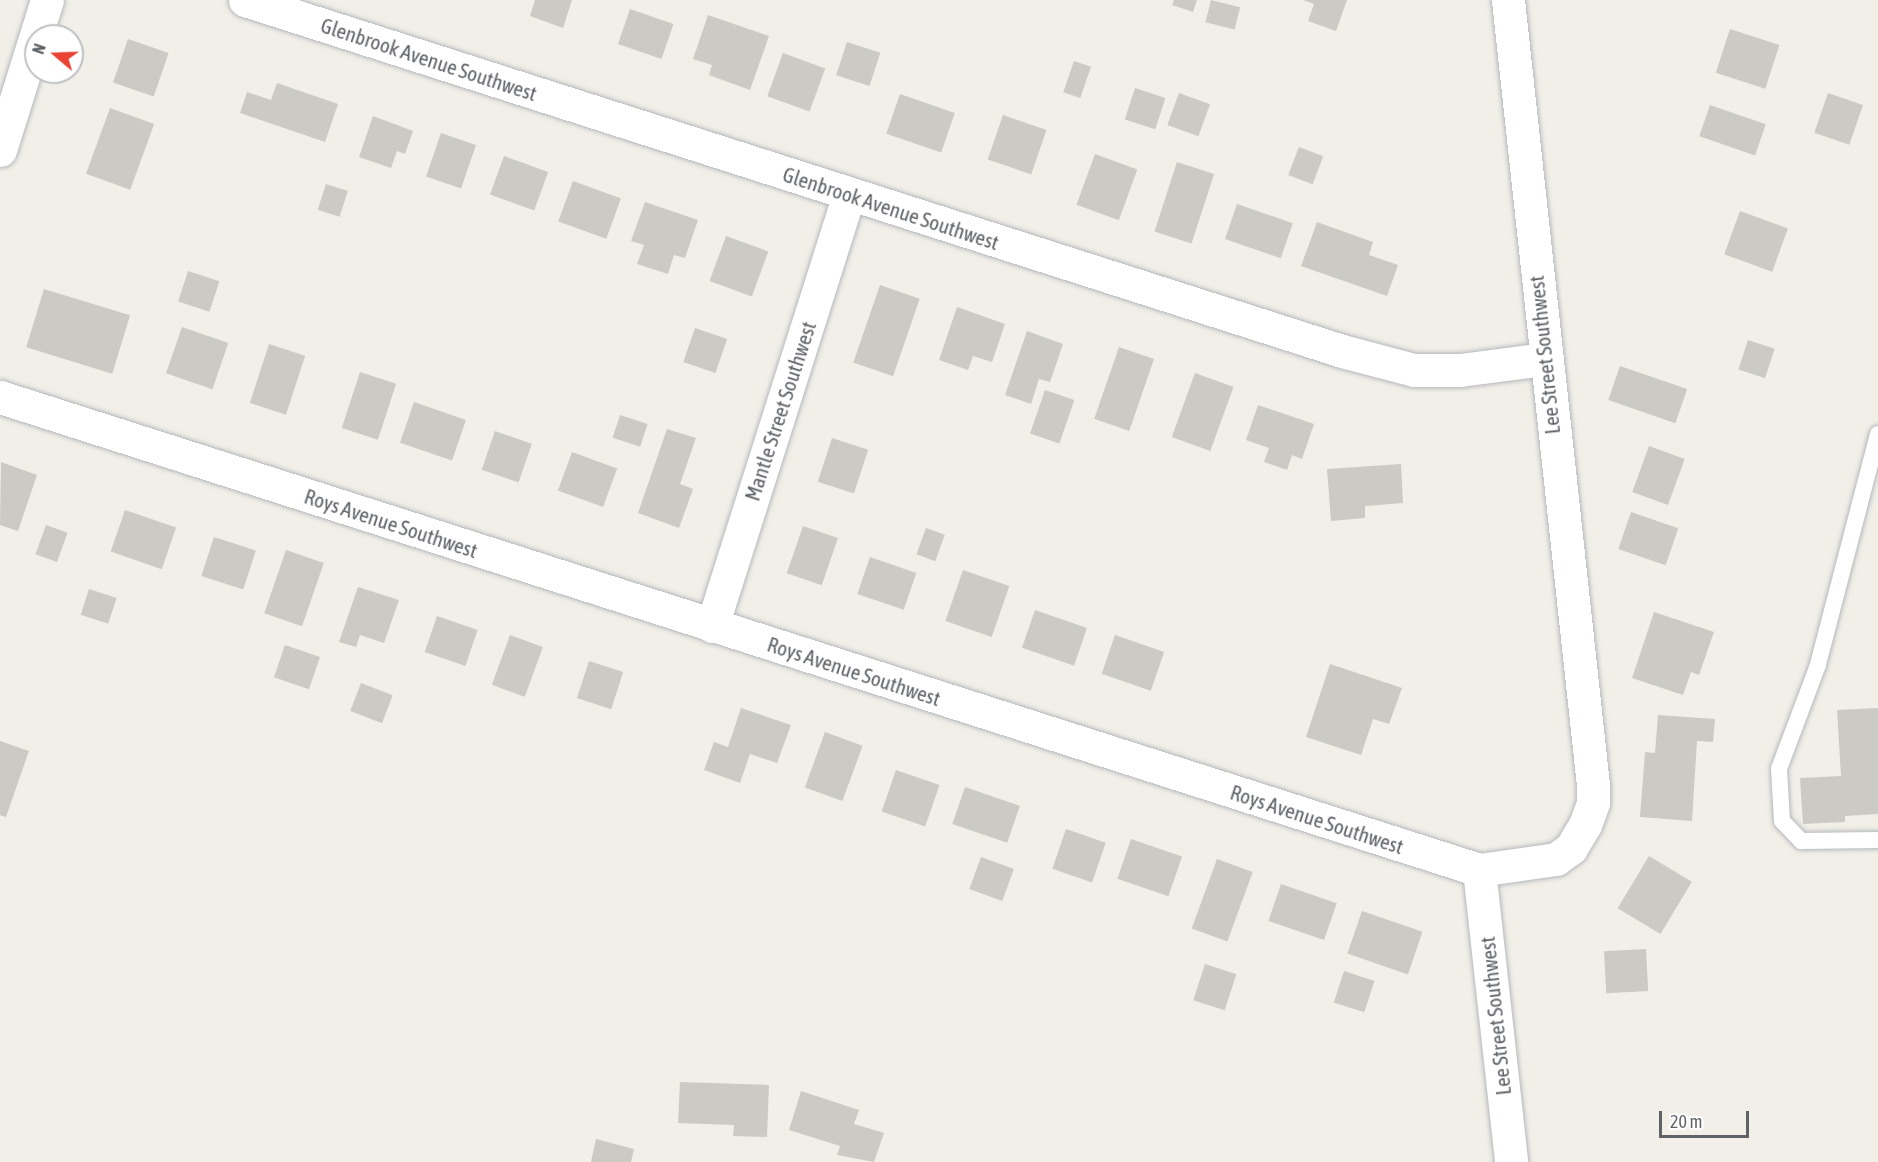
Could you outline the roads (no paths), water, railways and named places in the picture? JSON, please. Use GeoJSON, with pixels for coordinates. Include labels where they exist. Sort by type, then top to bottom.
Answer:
{"type":"FeatureCollection","features":[{"type":"Feature","properties":{"kind":"street"},"geometry":{"type":"LineString","coordinates":[[1,143],[47,0]]}},
{"type":"Feature","properties":{"kind":"street","name":"Glenbrook Avenue Southwest"},"geometry":{"type":"LineString","coordinates":[[245,0],[1342,351],[1414,370],[1460,370],[1545,359]]}},
{"type":"Feature","properties":{"kind":"street","name":"Lee Street Southwest"},"geometry":{"type":"LineString","coordinates":[[1508,0],[1582,709]]}},
{"type":"Feature","properties":{"kind":"street","name":"Mantle Street Southwest"},"geometry":{"type":"LineString","coordinates":[[712,626],[849,195]]}},
{"type":"Feature","properties":{"kind":"street","name":"Roys Avenue Southwest"},"geometry":{"type":"LineString","coordinates":[[0,397],[1479,870],[1556,859],[1572,848],[1593,803],[1582,709]]}},
{"type":"Feature","properties":{"kind":"street","name":"Lee Street Southwest"},"geometry":{"type":"LineString","coordinates":[[1479,870],[1510,1162]]}},
{"type":"Feature","properties":{"kind":"lane"},"geometry":{"type":"LineString","coordinates":[[1878,434],[1875,461],[1818,664],[1779,769],[1782,821],[1801,841],[1878,840]]}}]}
